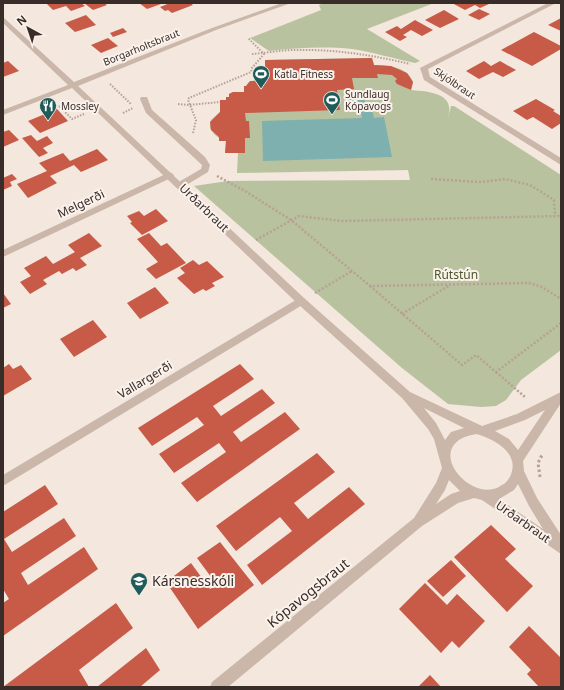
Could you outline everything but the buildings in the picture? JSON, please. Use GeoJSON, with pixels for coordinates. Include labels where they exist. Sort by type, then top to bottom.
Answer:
{"type":"FeatureCollection","features":[{"type":"Feature","properties":{"kind":"street","name":"Borgarholtsbraut"},"geometry":{"type":"LineString","coordinates":[[3,113],[214,29],[288,3]]}},
{"type":"Feature","properties":{"kind":"street","name":"Skjólbraut"},"geometry":{"type":"LineString","coordinates":[[553,3],[424,68],[427,78],[561,162]]}},
{"type":"Feature","properties":{"kind":"street","name":"Urðarbraut"},"geometry":{"type":"LineString","coordinates":[[3,19],[170,175],[301,301],[406,395],[432,426],[439,438],[444,453]]}},
{"type":"Feature","properties":{"kind":"street"},"geometry":{"type":"LineString","coordinates":[[144,99],[148,111],[202,159],[206,165],[205,170],[180,185]]}},
{"type":"Feature","properties":{"kind":"street","name":"Melgerði"},"geometry":{"type":"LineString","coordinates":[[3,254],[170,175]]}},
{"type":"Feature","properties":{"kind":"street","name":"Vallargerði"},"geometry":{"type":"LineString","coordinates":[[3,481],[301,301]]}},
{"type":"Feature","properties":{"kind":"street","name":"Urðarbraut"},"geometry":{"type":"LineString","coordinates":[[406,395],[480,430]]}},
{"type":"Feature","properties":{"kind":"street"},"geometry":{"type":"LineString","coordinates":[[560,397],[518,467],[514,482],[506,489],[496,494],[479,494],[458,483],[447,470],[444,461],[444,453],[448,443],[455,436],[465,431],[480,430],[521,417],[560,397]]}},
{"type":"Feature","properties":{"kind":"street"},"geometry":{"type":"LineString","coordinates":[[480,430],[495,434],[506,442],[513,450],[518,467]]}},
{"type":"Feature","properties":{"kind":"street","name":"Urðarbraut"},"geometry":{"type":"LineString","coordinates":[[518,467],[533,502],[561,547]]}},
{"type":"Feature","properties":{"kind":"street","name":"Kópavogsbraut"},"geometry":{"type":"LineString","coordinates":[[418,522],[441,486],[447,470]]}},
{"type":"Feature","properties":{"kind":"street","name":"Urðarbraut"},"geometry":{"type":"LineString","coordinates":[[479,494],[561,547]]}},
{"type":"Feature","properties":{"kind":"street","name":"Kópavogsbraut"},"geometry":{"type":"LineString","coordinates":[[217,687],[418,522],[455,498],[479,494]]}},
{"type":"Feature","properties":{"kind":"path"},"geometry":{"type":"LineString","coordinates":[[248,38],[264,54]]}},
{"type":"Feature","properties":{"kind":"path"},"geometry":{"type":"LineString","coordinates":[[252,54],[295,50],[340,52],[375,56],[424,68]]}},
{"type":"Feature","properties":{"kind":"path"},"geometry":{"type":"LineString","coordinates":[[195,137],[193,132],[196,120],[188,100],[192,96],[251,72],[264,54]]}},
{"type":"Feature","properties":{"kind":"path"},"geometry":{"type":"LineString","coordinates":[[111,85],[135,106],[134,108],[121,114]]}},
{"type":"Feature","properties":{"kind":"path"},"geometry":{"type":"LineString","coordinates":[[178,104],[189,105],[220,102]]}},
{"type":"Feature","properties":{"kind":"path"},"geometry":{"type":"LineString","coordinates":[[59,106],[72,119],[86,113]]}},
{"type":"Feature","properties":{"kind":"path"},"geometry":{"type":"LineString","coordinates":[[205,170],[245,190],[291,220],[352,270],[462,365],[476,355],[525,396]]}},
{"type":"Feature","properties":{"kind":"path"},"geometry":{"type":"LineString","coordinates":[[431,179],[481,182],[505,179],[530,185],[554,200],[555,216]]}},
{"type":"Feature","properties":{"kind":"path"},"geometry":{"type":"LineString","coordinates":[[244,246],[299,216],[342,221],[561,216]]}},
{"type":"Feature","properties":{"kind":"path"},"geometry":{"type":"LineString","coordinates":[[301,301],[352,270]]}},
{"type":"Feature","properties":{"kind":"path"},"geometry":{"type":"LineString","coordinates":[[370,286],[529,283],[542,287],[561,299]]}},
{"type":"Feature","properties":{"kind":"path"},"geometry":{"type":"LineString","coordinates":[[402,314],[451,284]]}},
{"type":"Feature","properties":{"kind":"path"},"geometry":{"type":"LineString","coordinates":[[496,372],[561,323]]}},
{"type":"Feature","properties":{"kind":"path"},"geometry":{"type":"LineString","coordinates":[[541,478],[538,463],[543,452]]}},
{"type":"Feature","properties":{"kind":"green space"},"geometry":{"type":"Polygon","coordinates":[[[324,3],[434,3],[367,29],[420,61],[415,63],[368,52],[342,48],[310,48],[269,51],[250,38],[321,10],[319,5],[324,3]]]}},
{"type":"Feature","properties":{"kind":"green space","name":"Rútstún"},"geometry":{"type":"Polygon","coordinates":[[[372,58],[374,65],[391,66],[407,73],[413,82],[411,90],[434,93],[444,98],[448,102],[449,114],[451,106],[454,106],[561,175],[561,350],[521,380],[506,400],[496,406],[481,407],[448,404],[402,368],[194,186],[228,181],[410,180],[408,170],[237,173],[238,153],[225,153],[226,141],[219,141],[219,138],[214,134],[210,128],[211,120],[220,112],[220,100],[226,100],[226,97],[229,97],[229,94],[233,92],[244,92],[244,86],[255,80],[255,67],[265,66],[265,60],[372,58]]]}},
{"type":"Feature","properties":{"kind":"water"},"geometry":{"type":"Polygon","coordinates":[[[356,94],[367,96],[367,99],[364,99],[366,104],[350,105],[348,96],[356,96],[356,94]]]}},
{"type":"Feature","properties":{"kind":"water"},"geometry":{"type":"Polygon","coordinates":[[[372,110],[374,118],[384,117],[392,157],[263,161],[262,121],[362,118],[361,111],[372,110]]]}},
{"type":"Feature","properties":{"kind":"place","name":"Katla Fitness"},"geometry":{"type":"Point","coordinates":[261,89]}},
{"type":"Feature","properties":{"kind":"place","name":"Sundlaug Kópavogs"},"geometry":{"type":"Point","coordinates":[332,115]}},
{"type":"Feature","properties":{"kind":"place","name":"Mossley"},"geometry":{"type":"Point","coordinates":[48,121]}},
{"type":"Feature","properties":{"kind":"place","name":"Kársnesskóli"},"geometry":{"type":"Point","coordinates":[139,596]}}]}
